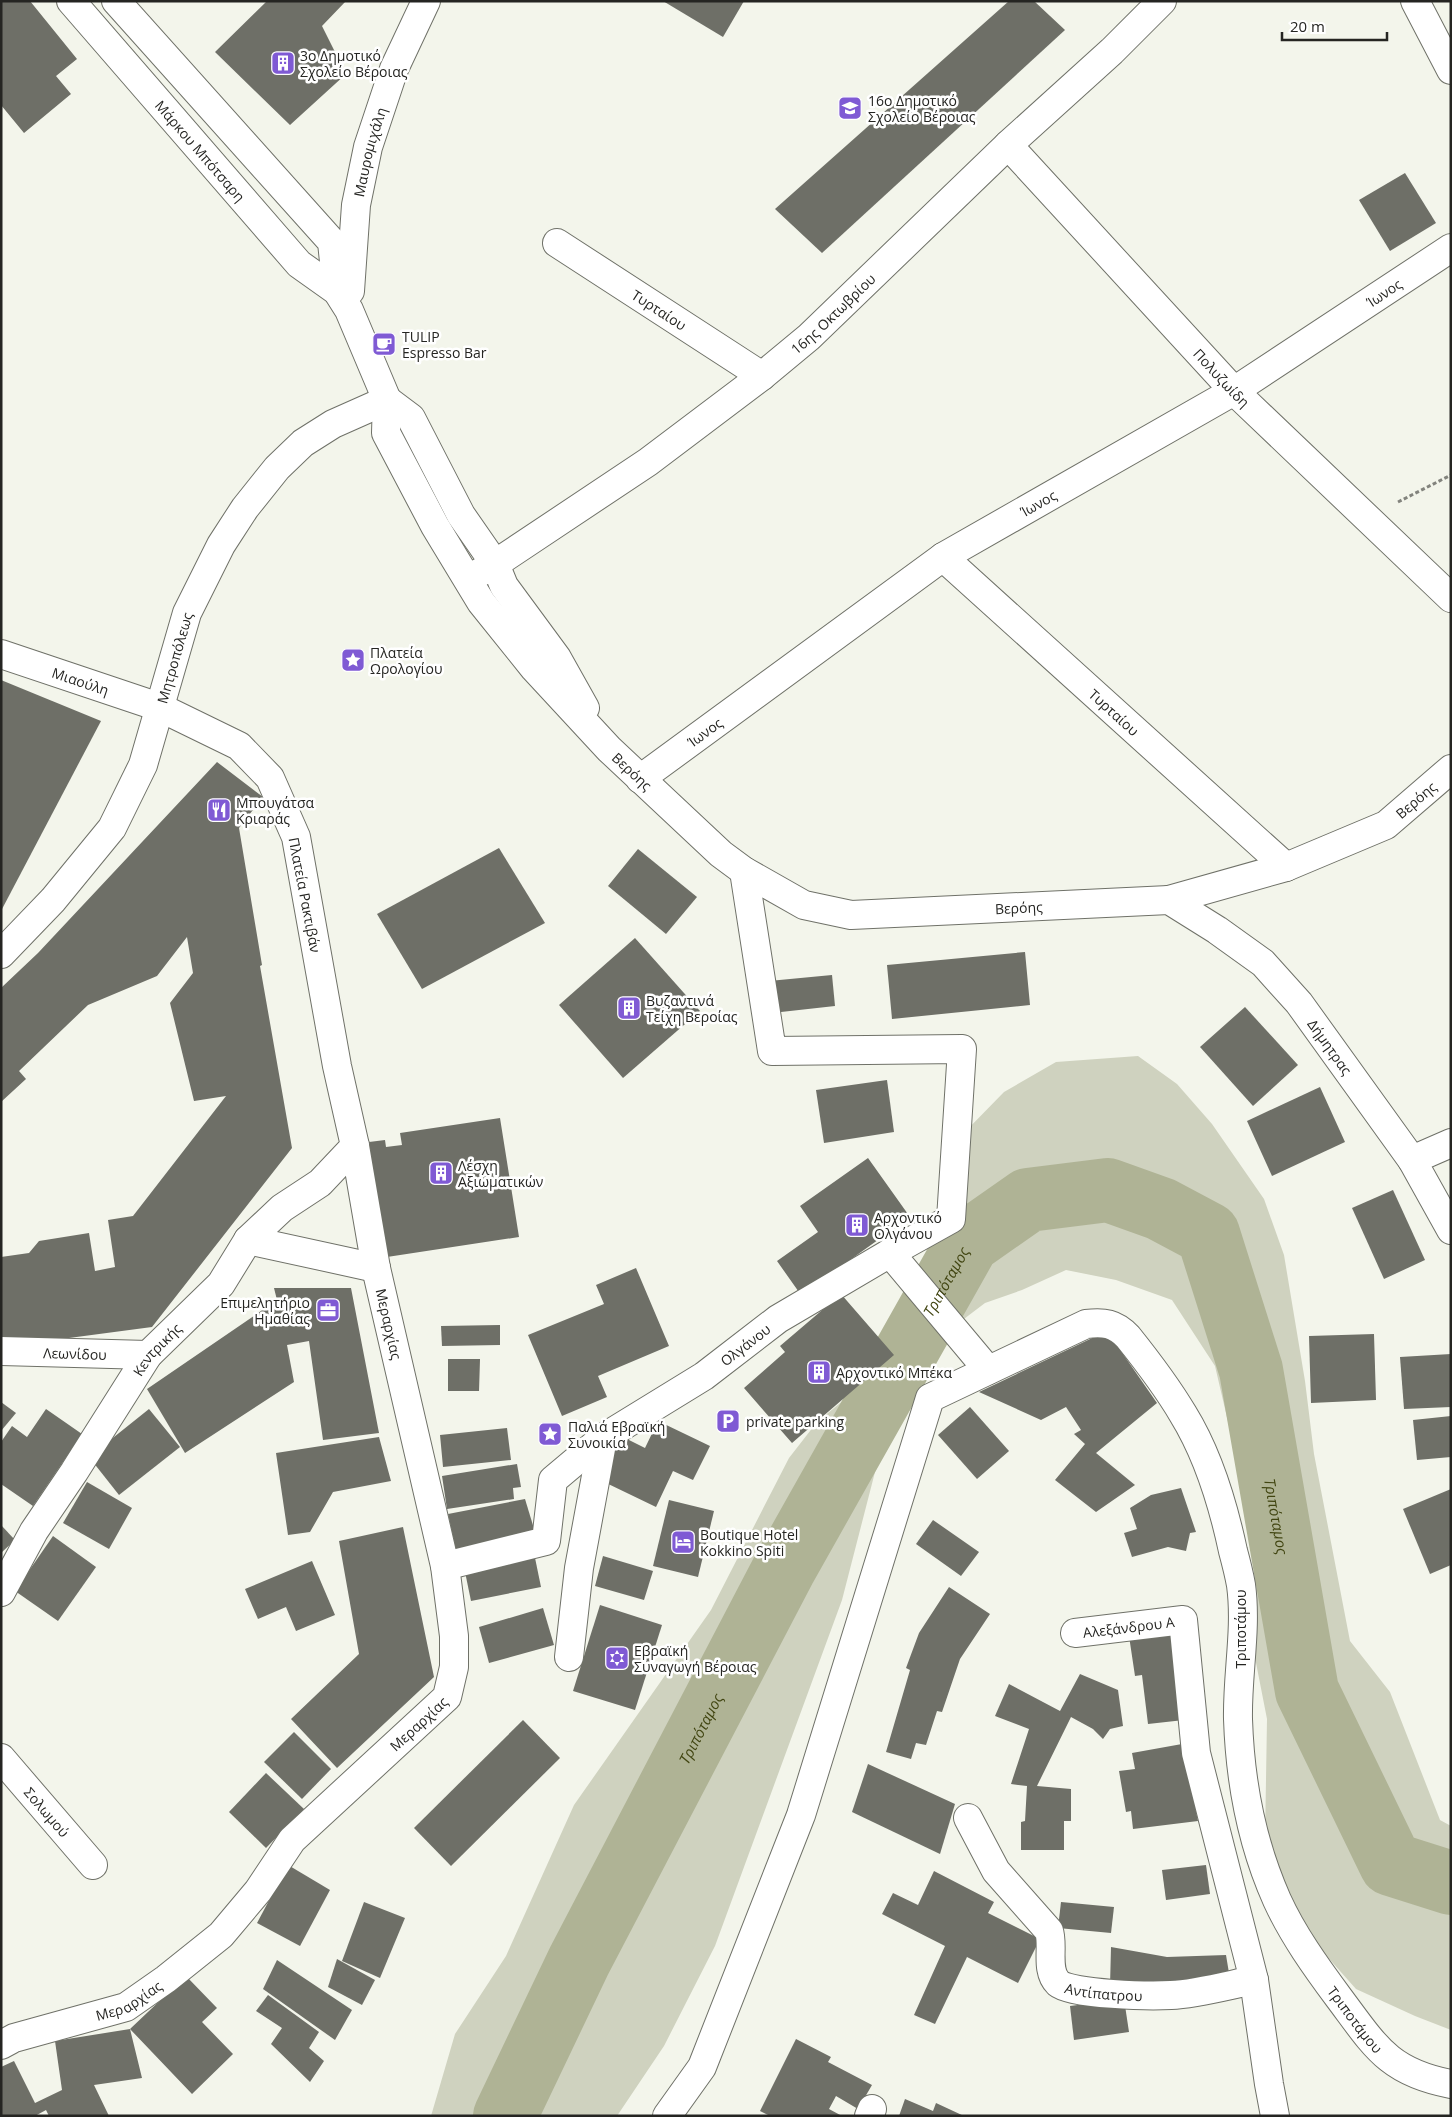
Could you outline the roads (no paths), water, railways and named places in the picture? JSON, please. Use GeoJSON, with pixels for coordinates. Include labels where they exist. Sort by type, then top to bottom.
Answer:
{"type":"FeatureCollection","features":[{"type":"Feature","properties":{"kind":"street","name":"Μάρκου Μπότσαρη"},"geometry":{"type":"LineString","coordinates":[[71,1],[299,264],[343,301]]}},
{"type":"Feature","properties":{"kind":"street"},"geometry":{"type":"LineString","coordinates":[[116,1],[332,242],[343,301],[388,400]]}},
{"type":"Feature","properties":{"kind":"street","name":"Μαυρομιχάλη"},"geometry":{"type":"LineString","coordinates":[[343,301],[356,205],[368,147],[394,69],[426,1]]}},
{"type":"Feature","properties":{"kind":"street","name":"16ης Οκτωβρίου"},"geometry":{"type":"LineString","coordinates":[[468,579],[494,564],[648,462],[762,376],[809,337],[1008,145],[1112,51],[1162,1]]}},
{"type":"Feature","properties":{"kind":"street"},"geometry":{"type":"LineString","coordinates":[[1415,1],[1451,70]]}},
{"type":"Feature","properties":{"kind":"street","name":"Πολυζωίδη"},"geometry":{"type":"LineString","coordinates":[[1008,145],[1234,391],[1451,598]]}},
{"type":"Feature","properties":{"kind":"street","name":"Τυρταίου"},"geometry":{"type":"LineString","coordinates":[[557,243],[762,376]]}},
{"type":"Feature","properties":{"kind":"street","name":"Ίωνος"},"geometry":{"type":"LineString","coordinates":[[640,778],[943,557],[1234,391],[1451,248]]}},
{"type":"Feature","properties":{"kind":"street","name":"Βερόης"},"geometry":{"type":"LineString","coordinates":[[388,400],[411,418],[461,515],[494,564],[504,586],[557,658],[609,749]]}},
{"type":"Feature","properties":{"kind":"street","name":"Βερόης"},"geometry":{"type":"LineString","coordinates":[[388,400],[386,433],[435,526],[481,602],[534,668],[609,749],[721,854],[744,871],[804,905],[851,915],[1169,900],[1286,867],[1386,825],[1451,769]]}},
{"type":"Feature","properties":{"kind":"street","name":"Μητροπόλεως"},"geometry":{"type":"LineString","coordinates":[[1,954],[53,900],[112,828],[143,765],[188,613],[220,545],[245,508],[277,468],[303,442],[333,424],[388,400]]}},
{"type":"Feature","properties":{"kind":"street","name":"Τυρταίου"},"geometry":{"type":"LineString","coordinates":[[943,557],[1286,867]]}},
{"type":"Feature","properties":{"kind":"street","name":"Μιαούλη"},"geometry":{"type":"LineString","coordinates":[[1,654],[159,707]]}},
{"type":"Feature","properties":{"kind":"street","name":"Πλατεία Ρακτιβάν"},"geometry":{"type":"LineString","coordinates":[[159,707],[238,746],[270,778],[274,786],[296,837],[336,1066],[355,1146]]}},
{"type":"Feature","properties":{"kind":"street","name":"Ολγάνου"},"geometry":{"type":"LineString","coordinates":[[445,1566],[546,1541],[553,1480],[603,1438],[704,1376],[778,1319],[951,1219],[962,1049],[772,1051],[744,871]]}},
{"type":"Feature","properties":{"kind":"street","name":"Δήμητρας"},"geometry":{"type":"LineString","coordinates":[[1169,900],[1217,930],[1263,963],[1299,1003],[1412,1160],[1451,1230]]}},
{"type":"Feature","properties":{"kind":"street"},"geometry":{"type":"LineString","coordinates":[[1412,1160],[1451,1143]]}},
{"type":"Feature","properties":{"kind":"street","name":"Κεντρικής"},"geometry":{"type":"LineString","coordinates":[[1,1592],[34,1531],[148,1355],[221,1284],[248,1240],[282,1208],[320,1183],[355,1146]]}},
{"type":"Feature","properties":{"kind":"street","name":"Μεραρχίας"},"geometry":{"type":"LineString","coordinates":[[1,2045],[14,2038],[126,2007],[166,1980],[221,1936],[258,1891],[292,1840],[447,1697],[454,1667],[454,1636],[445,1566],[376,1268],[355,1146]]}},
{"type":"Feature","properties":{"kind":"street"},"geometry":{"type":"LineString","coordinates":[[248,1240],[376,1268]]}},
{"type":"Feature","properties":{"kind":"street"},"geometry":{"type":"LineString","coordinates":[[890,1253],[988,1370]]}},
{"type":"Feature","properties":{"kind":"street","name":"Τριποτάμου"},"geometry":{"type":"LineString","coordinates":[[667,2116],[702,2067],[801,1815],[930,1398],[1086,1324],[1110,1323],[1120,1328],[1128,1336],[1184,1415],[1205,1457],[1224,1512],[1241,1586],[1238,1718],[1242,1767],[1250,1816],[1261,1858],[1277,1900],[1300,1943],[1382,2053],[1403,2069],[1429,2080],[1451,2084]]}},
{"type":"Feature","properties":{"kind":"street","name":"Λεωνίδου"},"geometry":{"type":"LineString","coordinates":[[1,1351],[148,1355]]}},
{"type":"Feature","properties":{"kind":"street"},"geometry":{"type":"LineString","coordinates":[[569,1657],[579,1568],[603,1438]]}},
{"type":"Feature","properties":{"kind":"street","name":"Αλεξάνδρου Α"},"geometry":{"type":"LineString","coordinates":[[1075,1633],[1183,1620],[1196,1753],[1254,1980]]}},
{"type":"Feature","properties":{"kind":"street","name":"Σολωμού"},"geometry":{"type":"LineString","coordinates":[[1,1758],[93,1865]]}},
{"type":"Feature","properties":{"kind":"street","name":"Αντίπατρου"},"geometry":{"type":"LineString","coordinates":[[968,1818],[996,1871],[1049,1931],[1052,1940],[1052,1968],[1057,1982],[1063,1986],[1086,1992],[1173,1995],[1254,1980]]}},
{"type":"Feature","properties":{"kind":"street"},"geometry":{"type":"LineString","coordinates":[[1254,1980],[1275,2116]]}},
{"type":"Feature","properties":{"kind":"waterway","name":"Τριπόταμος"},"geometry":{"type":"LineString","coordinates":[[505,2116],[579,1961],[785,1567],[968,1242],[1028,1200],[1108,1190],[1161,1209],[1208,1234],[1251,1370],[1307,1691],[1391,1864],[1451,1883]]}},
{"type":"Feature","properties":{"kind":"place","name":"3ο Δημοτικό Σχολείο Βέροιας"},"geometry":{"type":"Point","coordinates":[283,63]}},
{"type":"Feature","properties":{"kind":"place","name":"16ο Δημοτικό Σχολείο Βέροιας"},"geometry":{"type":"Point","coordinates":[850,108]}},
{"type":"Feature","properties":{"kind":"place","name":"TULIP Espresso Bar"},"geometry":{"type":"Point","coordinates":[384,344]}},
{"type":"Feature","properties":{"kind":"place","name":"Πλατεία Ωρολογίου"},"geometry":{"type":"Point","coordinates":[353,660]}},
{"type":"Feature","properties":{"kind":"place","name":"Μπουγάτσα Κριαράς"},"geometry":{"type":"Point","coordinates":[219,810]}},
{"type":"Feature","properties":{"kind":"place","name":"Βυζαντινά Τείχη Βεροίας"},"geometry":{"type":"Point","coordinates":[629,1008]}},
{"type":"Feature","properties":{"kind":"place","name":"Λέσχη Αξιωματικών"},"geometry":{"type":"Point","coordinates":[441,1173]}},
{"type":"Feature","properties":{"kind":"place","name":"Αρχοντικό Ολγάνου"},"geometry":{"type":"Point","coordinates":[857,1225]}},
{"type":"Feature","properties":{"kind":"place","name":"Επιμελητήριο Ημαθίας"},"geometry":{"type":"Point","coordinates":[328,1310]}},
{"type":"Feature","properties":{"kind":"place","name":"Αρχοντικό Μπέκα"},"geometry":{"type":"Point","coordinates":[819,1372]}},
{"type":"Feature","properties":{"kind":"place","name":"private parking"},"geometry":{"type":"Point","coordinates":[728,1421]}},
{"type":"Feature","properties":{"kind":"place","name":"Παλιά Εβραϊκή Συνοικία"},"geometry":{"type":"Point","coordinates":[550,1434]}},
{"type":"Feature","properties":{"kind":"place","name":"Boutique Hotel Kokkino Spiti"},"geometry":{"type":"Point","coordinates":[683,1542]}},
{"type":"Feature","properties":{"kind":"place","name":"Εβραϊκή Συναγωγή Βέροιας"},"geometry":{"type":"Point","coordinates":[617,1658]}}]}
